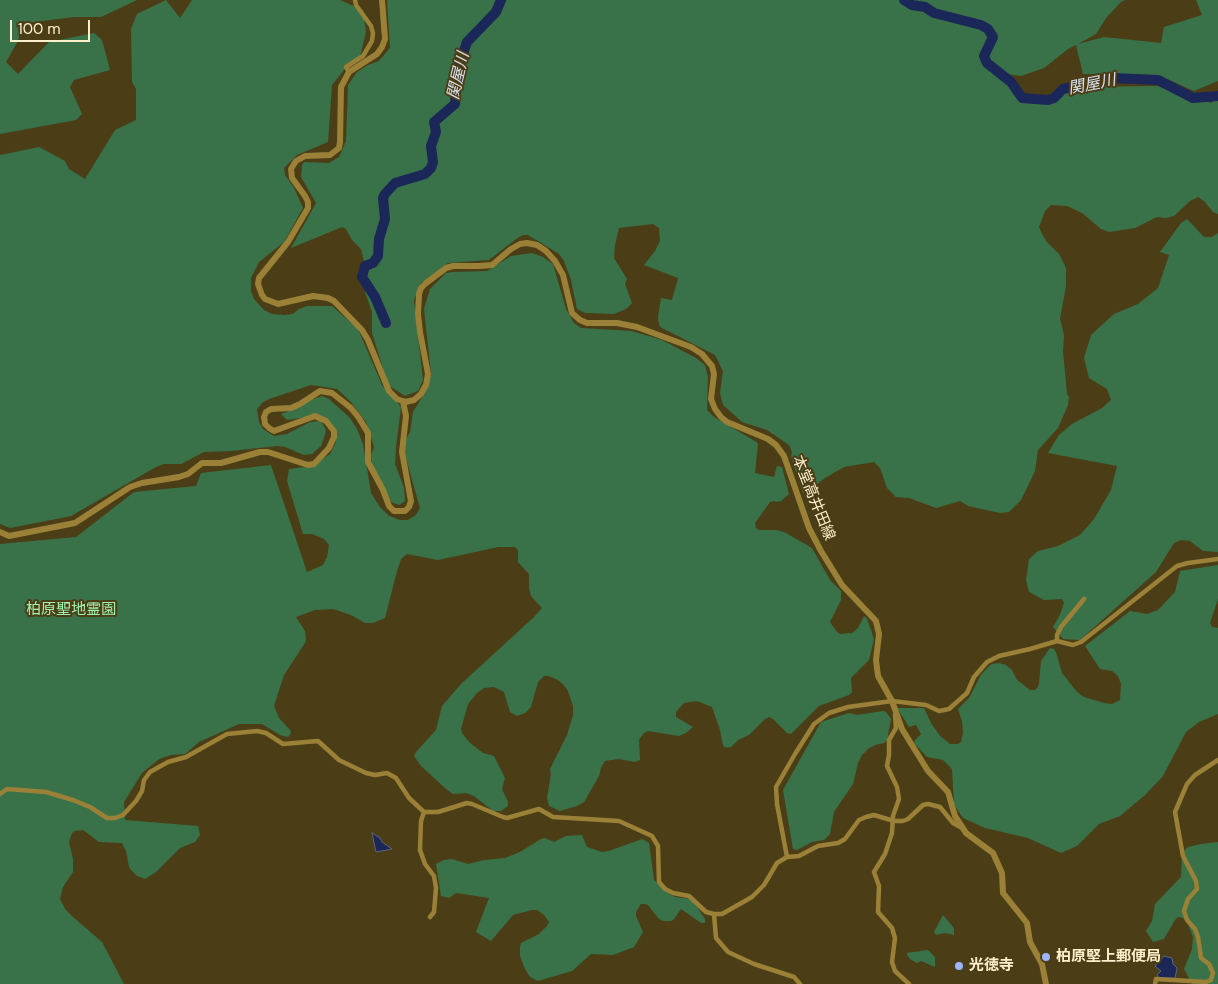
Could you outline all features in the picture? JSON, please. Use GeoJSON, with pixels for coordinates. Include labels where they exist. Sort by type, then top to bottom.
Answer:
{"type":"FeatureCollection","features":[{"type":"Feature","properties":{"kind":"main road"},"geometry":{"type":"LineString","coordinates":[[0,532],[9,536],[74,523],[130,487],[188,474],[202,463],[221,463],[260,452],[268,452],[308,465],[314,464],[329,448],[334,437],[334,431],[326,421],[315,416],[274,431],[265,424],[264,417],[266,412],[271,409],[292,408],[320,391],[332,393],[351,408],[368,433],[368,462],[384,490],[389,506],[394,511],[405,511],[409,507],[411,501],[402,452],[406,416],[403,401],[389,391],[362,330],[328,298],[313,296],[278,304],[265,299],[258,284],[262,272],[288,242],[308,208],[306,196],[292,178],[291,169],[296,161],[305,156],[330,155],[339,148],[341,87],[349,72],[377,54],[382,47],[385,31],[382,0]]}},
{"type":"Feature","properties":{"kind":"main road","name":"本堂高井田線"},"geometry":{"type":"LineString","coordinates":[[403,401],[414,400],[426,386],[428,374],[418,314],[419,294],[426,283],[446,268],[453,266],[492,265],[511,248],[520,244],[537,245],[555,260],[563,275],[572,313],[580,320],[588,323],[617,323],[637,327],[691,347],[702,354],[712,366],[714,374],[711,400],[721,418],[768,439],[784,456],[809,528],[820,551],[842,585],[876,621],[879,630],[876,660],[878,676],[892,701],[902,729],[928,771],[948,792],[955,816],[962,828],[973,840],[993,854],[1002,873],[1003,893],[1027,923],[1030,942],[1042,964],[1046,984]]}},
{"type":"Feature","properties":{"kind":"street"},"geometry":{"type":"LineString","coordinates":[[349,72],[346,67],[364,56],[372,41],[373,33],[371,26],[356,5],[355,0]]}},
{"type":"Feature","properties":{"kind":"street"},"geometry":{"type":"LineString","coordinates":[[787,857],[777,804],[776,787],[814,724],[829,714],[848,707],[892,701],[926,706],[939,711],[949,709],[967,693],[974,677],[987,662],[999,656],[1057,641],[1073,645],[1081,642],[1177,566],[1218,559]]}},
{"type":"Feature","properties":{"kind":"street"},"geometry":{"type":"LineString","coordinates":[[1057,641],[1057,635],[1061,626],[1084,599]]}},
{"type":"Feature","properties":{"kind":"street"},"geometry":{"type":"LineString","coordinates":[[896,712],[894,714],[896,728],[889,740],[887,766],[898,791],[898,799],[885,854],[874,872],[879,886],[878,912],[892,928],[895,938],[892,962],[895,971],[909,984]]}},
{"type":"Feature","properties":{"kind":"street"},"geometry":{"type":"LineString","coordinates":[[0,794],[7,789],[46,792],[90,806],[107,818],[115,818],[123,814],[136,801],[142,791],[144,780],[150,772],[168,762],[186,757],[227,734],[257,731],[266,733],[283,744],[318,741],[339,760],[375,775],[387,773],[396,778],[409,798],[424,812],[438,812],[467,803],[507,818],[539,809],[554,817],[619,820],[652,836],[658,846],[659,882],[665,889],[673,893],[689,896],[706,912],[714,914],[722,914],[752,897],[764,886],[777,863],[787,857],[799,856],[818,846],[838,843],[845,839],[859,820],[866,817],[874,815],[894,821],[908,819],[923,805],[928,804],[940,807],[953,823],[962,828]]}},
{"type":"Feature","properties":{"kind":"street"},"geometry":{"type":"LineString","coordinates":[[1155,984],[1156,979],[1206,982],[1211,980],[1213,973],[1209,964],[1201,958],[1198,937],[1195,929],[1187,920],[1184,911],[1188,899],[1197,889],[1196,881],[1183,856],[1175,812],[1187,784],[1195,775],[1218,760]]}},
{"type":"Feature","properties":{"kind":"street"},"geometry":{"type":"LineString","coordinates":[[424,812],[421,821],[420,850],[425,864],[434,876],[436,888],[434,912],[430,917]]}},
{"type":"Feature","properties":{"kind":"street"},"geometry":{"type":"LineString","coordinates":[[714,914],[716,938],[728,952],[754,964],[794,977],[800,984]]}},
{"type":"Feature","properties":{"kind":"green space"},"geometry":{"type":"Polygon","coordinates":[[[0,0],[137,0],[101,17],[74,17],[23,22],[18,41],[6,62],[18,74],[49,42],[94,33],[102,40],[110,70],[74,80],[70,87],[82,114],[76,120],[0,134],[0,0]]]}},
{"type":"Feature","properties":{"kind":"green space"},"geometry":{"type":"Polygon","coordinates":[[[166,0],[180,18],[192,0],[340,0],[363,10],[366,32],[360,57],[348,65],[332,85],[328,142],[297,155],[284,168],[285,175],[294,188],[303,208],[284,242],[259,262],[251,278],[251,291],[254,299],[264,310],[272,314],[293,314],[307,306],[332,306],[358,329],[382,385],[401,407],[395,464],[404,488],[405,501],[399,505],[391,502],[372,467],[371,455],[374,447],[366,422],[351,402],[337,389],[311,385],[269,399],[257,409],[259,422],[263,429],[274,436],[287,434],[310,422],[319,421],[322,423],[326,430],[324,438],[321,446],[312,454],[304,455],[285,447],[277,446],[204,452],[181,464],[164,464],[156,467],[71,516],[10,528],[0,524],[0,155],[39,147],[65,161],[69,169],[85,179],[115,130],[136,120],[136,89],[132,82],[131,29],[137,14],[166,0]]]}},
{"type":"Feature","properties":{"kind":"green space"},"geometry":{"type":"Polygon","coordinates":[[[387,0],[1125,0],[1106,18],[1096,34],[1078,44],[1104,37],[1161,43],[1164,27],[1202,15],[1196,0],[1218,0],[1218,81],[1194,91],[1158,75],[1083,74],[1076,45],[1044,68],[1021,76],[1006,74],[1013,92],[1027,99],[1047,103],[1064,91],[1075,87],[1158,86],[1211,103],[1218,97],[1218,214],[1213,212],[1198,197],[1190,201],[1174,216],[1166,218],[1157,217],[1135,228],[1109,232],[1101,229],[1082,213],[1067,206],[1051,205],[1045,211],[1039,227],[1047,242],[1059,254],[1066,268],[1066,286],[1060,319],[1064,335],[1063,351],[1067,394],[1069,397],[1068,405],[1058,428],[1038,450],[1035,471],[1021,500],[1009,512],[1000,513],[968,506],[960,501],[936,508],[909,498],[896,497],[887,488],[880,468],[874,462],[844,467],[803,493],[789,445],[767,430],[742,422],[723,405],[720,393],[723,371],[715,355],[659,325],[658,317],[661,298],[672,300],[678,278],[644,265],[660,241],[659,228],[653,224],[619,228],[614,258],[627,279],[625,284],[632,303],[626,309],[614,314],[585,313],[577,309],[571,280],[564,261],[559,254],[528,235],[523,235],[516,239],[489,260],[448,263],[421,283],[414,300],[423,380],[418,391],[405,396],[388,385],[384,378],[372,333],[372,312],[365,292],[364,261],[361,249],[352,240],[346,229],[342,227],[291,248],[316,203],[301,177],[302,165],[304,162],[329,163],[339,157],[346,141],[348,85],[357,72],[379,61],[390,48],[387,0]]]}},
{"type":"Feature","properties":{"kind":"green space"},"geometry":{"type":"Polygon","coordinates":[[[1187,219],[1204,237],[1212,237],[1218,233],[1218,552],[1203,551],[1190,541],[1181,540],[1174,543],[1156,572],[1080,640],[1063,639],[1053,627],[1064,603],[1062,599],[1044,600],[1029,592],[1026,580],[1029,559],[1038,551],[1058,546],[1080,535],[1094,519],[1111,490],[1117,466],[1048,453],[1059,435],[1072,424],[1102,408],[1111,400],[1107,389],[1089,378],[1084,358],[1091,335],[1114,314],[1138,304],[1158,288],[1169,255],[1160,252],[1181,223],[1187,219]]]}},
{"type":"Feature","properties":{"kind":"green space","name":"柏原聖地霊園"},"geometry":{"type":"Polygon","coordinates":[[[532,253],[543,257],[553,264],[566,309],[574,323],[581,328],[632,331],[662,340],[696,358],[705,365],[708,377],[707,410],[714,417],[758,443],[755,473],[774,477],[777,466],[782,467],[789,494],[781,501],[770,502],[755,523],[756,528],[759,530],[784,532],[812,548],[830,580],[841,591],[841,600],[830,622],[837,632],[840,634],[852,633],[858,628],[864,616],[867,619],[874,639],[869,660],[851,678],[852,692],[849,695],[819,706],[791,734],[787,733],[769,717],[749,735],[727,748],[723,746],[712,707],[697,701],[684,703],[676,712],[676,717],[693,727],[679,736],[648,731],[644,733],[639,740],[640,760],[635,762],[618,759],[605,761],[584,802],[560,811],[549,806],[547,798],[551,774],[550,769],[567,735],[573,715],[573,706],[568,691],[556,679],[544,676],[538,682],[531,707],[525,713],[517,716],[510,712],[504,692],[494,687],[484,688],[468,704],[461,729],[470,743],[483,753],[494,756],[505,778],[502,789],[508,806],[501,811],[493,811],[474,796],[466,793],[453,794],[421,766],[414,756],[436,730],[442,706],[461,684],[542,608],[531,596],[529,574],[518,562],[518,550],[515,547],[498,547],[438,560],[407,554],[401,559],[385,618],[373,623],[365,623],[351,615],[333,609],[315,610],[296,617],[305,631],[306,639],[284,675],[274,706],[279,718],[290,730],[291,733],[288,737],[280,735],[262,724],[239,724],[199,742],[185,754],[171,755],[159,759],[142,773],[124,802],[125,820],[198,826],[200,835],[195,842],[180,848],[156,872],[145,879],[137,876],[129,867],[126,851],[122,843],[99,842],[83,830],[72,833],[69,842],[73,859],[73,872],[63,887],[60,899],[65,909],[102,942],[124,984],[0,984],[0,544],[76,537],[134,492],[196,486],[201,473],[271,465],[307,572],[323,565],[327,557],[329,545],[324,539],[312,534],[303,534],[287,481],[289,469],[312,466],[330,454],[336,442],[332,426],[320,415],[287,420],[281,414],[322,396],[329,399],[350,418],[357,429],[363,444],[371,493],[380,507],[389,516],[400,520],[408,520],[416,515],[420,508],[404,451],[406,439],[410,432],[413,412],[426,391],[431,373],[424,309],[430,289],[446,273],[487,271],[511,256],[532,253]]]}},
{"type":"Feature","properties":{"kind":"green space"},"geometry":{"type":"Polygon","coordinates":[[[1218,565],[1218,599],[1210,623],[1212,627],[1218,628],[1218,714],[1199,722],[1186,732],[1163,776],[1145,795],[1120,816],[1099,824],[1077,846],[1061,853],[1028,838],[985,828],[963,818],[954,803],[952,769],[943,760],[927,757],[915,744],[914,741],[921,734],[916,725],[909,727],[897,708],[924,708],[940,736],[950,744],[958,744],[961,742],[963,733],[958,709],[969,698],[981,675],[988,667],[999,663],[1006,665],[1012,670],[1017,680],[1030,690],[1035,690],[1039,683],[1041,661],[1050,648],[1056,652],[1062,673],[1077,692],[1084,697],[1112,704],[1120,700],[1121,684],[1118,676],[1112,671],[1100,669],[1085,646],[1130,611],[1147,614],[1158,610],[1175,592],[1180,571],[1218,565]]]}},
{"type":"Feature","properties":{"kind":"green space"},"geometry":{"type":"Polygon","coordinates":[[[883,711],[891,719],[887,740],[868,749],[862,755],[853,784],[834,812],[830,834],[824,840],[812,842],[797,850],[793,849],[783,790],[821,722],[849,713],[857,715],[883,711]]]}},
{"type":"Feature","properties":{"kind":"green space"},"geometry":{"type":"Polygon","coordinates":[[[582,835],[587,847],[602,852],[642,839],[649,843],[654,880],[675,897],[692,899],[705,919],[705,923],[701,923],[681,909],[671,921],[663,921],[659,919],[648,905],[641,904],[636,912],[636,916],[643,932],[634,947],[613,955],[591,954],[572,971],[538,981],[530,977],[525,969],[520,956],[520,947],[521,943],[539,934],[547,926],[549,922],[544,915],[537,910],[532,910],[513,915],[491,941],[476,932],[489,898],[456,893],[449,898],[441,896],[436,864],[444,860],[452,859],[468,864],[505,858],[520,852],[541,839],[545,838],[554,842],[566,836],[582,835]]]}},
{"type":"Feature","properties":{"kind":"green space"},"geometry":{"type":"Polygon","coordinates":[[[1218,842],[1218,984],[1192,984],[1184,969],[1192,949],[1193,937],[1188,924],[1183,918],[1178,917],[1175,920],[1164,939],[1153,942],[1146,931],[1152,921],[1155,904],[1181,877],[1182,853],[1188,847],[1218,842]]]}},
{"type":"Feature","properties":{"kind":"green space"},"geometry":{"type":"Polygon","coordinates":[[[943,915],[954,928],[954,935],[944,933],[936,935],[934,932],[943,915]]]}},
{"type":"Feature","properties":{"kind":"green space"},"geometry":{"type":"Polygon","coordinates":[[[928,950],[935,957],[935,967],[921,961],[917,963],[910,959],[906,953],[928,950]]]}},
{"type":"Feature","properties":{"kind":"water"},"geometry":{"type":"Polygon","coordinates":[[[372,833],[380,838],[382,842],[392,849],[376,852],[372,833]]]}},
{"type":"Feature","properties":{"kind":"water"},"geometry":{"type":"Polygon","coordinates":[[[1164,956],[1172,958],[1173,964],[1177,968],[1175,978],[1159,978],[1157,975],[1161,971],[1155,966],[1164,956]]]}},
{"type":"Feature","properties":{"kind":"waterway","name":"関屋川"},"geometry":{"type":"LineString","coordinates":[[386,323],[375,297],[362,277],[365,266],[373,263],[378,256],[379,239],[385,219],[383,198],[395,183],[425,174],[431,168],[433,162],[431,146],[436,132],[434,122],[455,104],[457,71],[467,42],[496,12],[501,0]]}},
{"type":"Feature","properties":{"kind":"waterway","name":"関屋川"},"geometry":{"type":"LineString","coordinates":[[904,0],[912,5],[925,7],[934,13],[981,25],[988,29],[993,37],[984,56],[987,63],[1011,82],[1022,98],[1048,100],[1054,98],[1063,89],[1112,78],[1158,80],[1193,98],[1218,96]]}},
{"type":"Feature","properties":{"kind":"place","name":"柏原堅上郵便局"},"geometry":{"type":"Point","coordinates":[1046,957]}},
{"type":"Feature","properties":{"kind":"place","name":"光徳寺"},"geometry":{"type":"Point","coordinates":[959,966]}}]}
